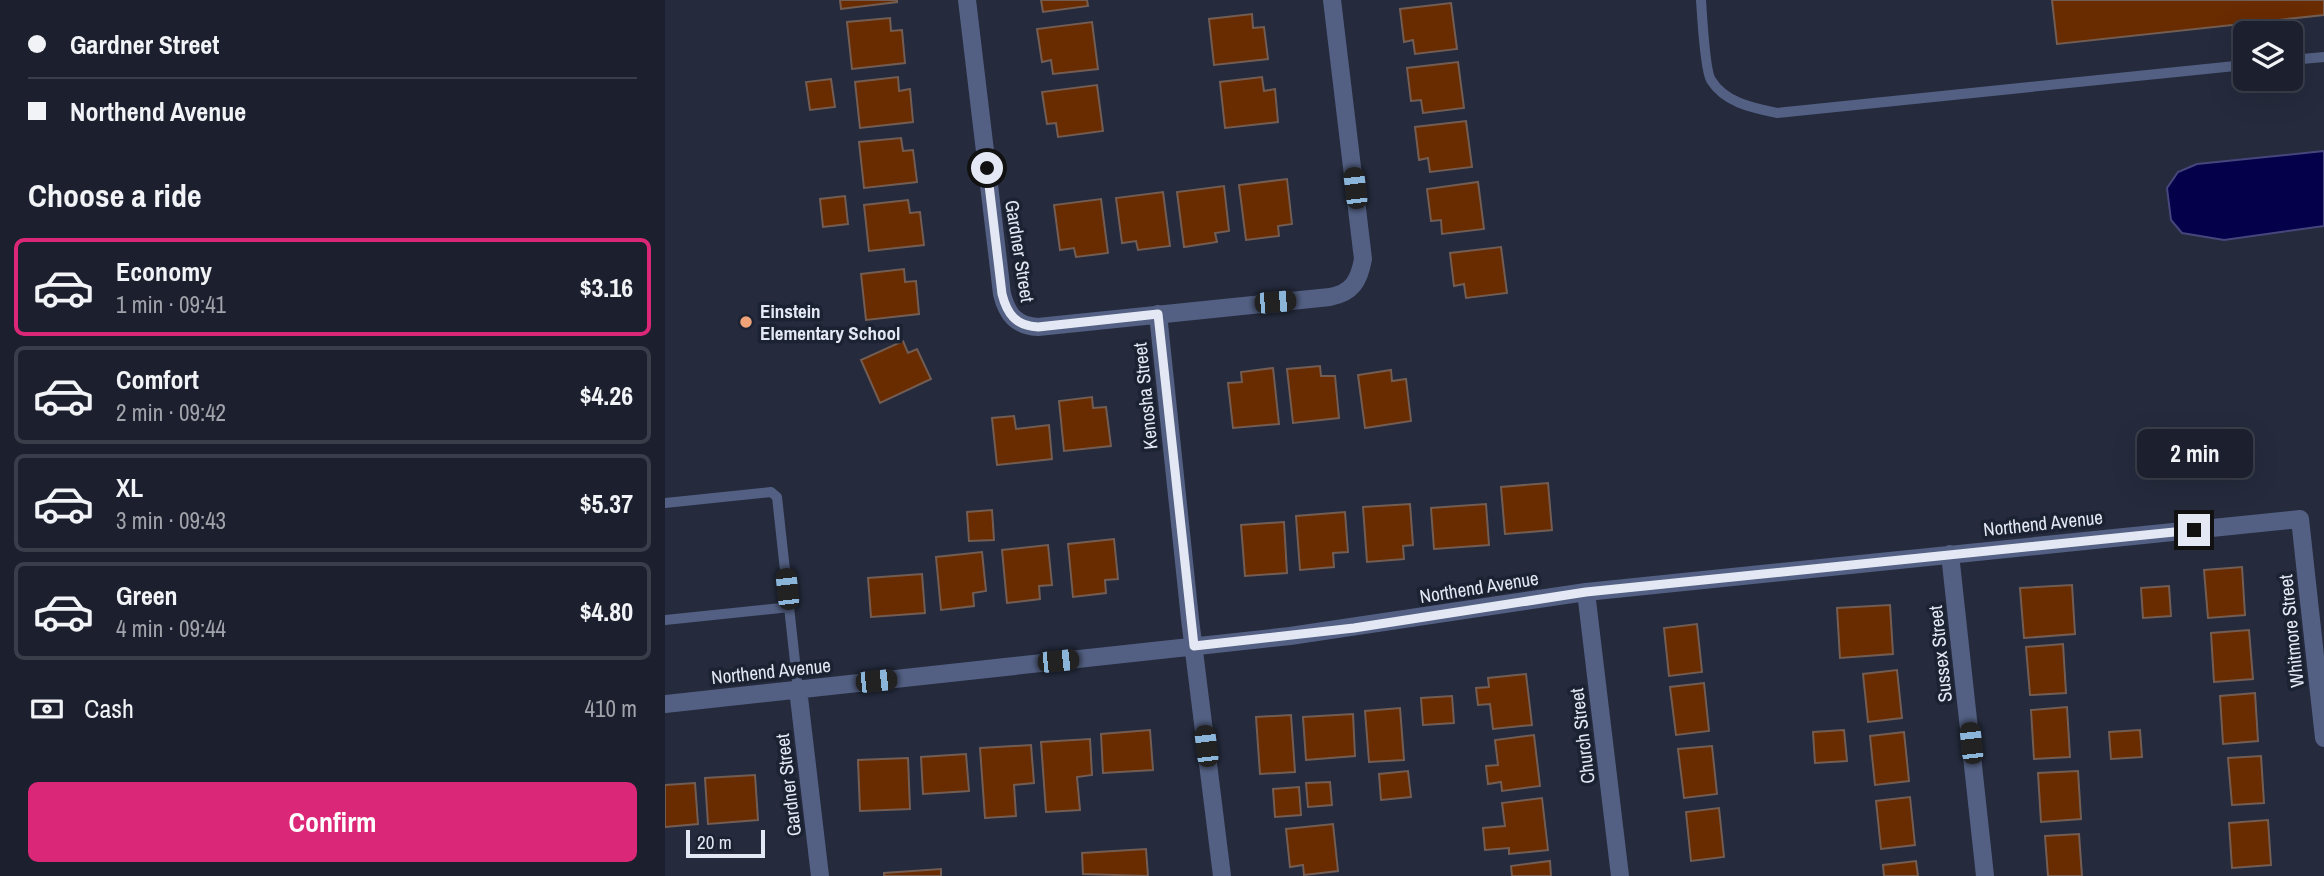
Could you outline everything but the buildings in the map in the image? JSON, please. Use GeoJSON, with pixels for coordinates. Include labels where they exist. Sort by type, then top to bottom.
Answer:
{"type":"FeatureCollection","features":[{"type":"Feature","properties":{"kind":"street","name":"Gardner Street"},"geometry":{"type":"LineString","coordinates":[[967,0],[1002,294],[1010,315],[1027,326],[1038,327],[1158,314]]}},
{"type":"Feature","properties":{"kind":"street","name":"Kenosha Street"},"geometry":{"type":"LineString","coordinates":[[1222,876],[1158,314],[1335,296],[1345,293],[1360,277],[1362,241],[1332,0]]}},
{"type":"Feature","properties":{"kind":"street","name":"Northend Avenue"},"geometry":{"type":"LineString","coordinates":[[665,704],[1354,628],[1586,592],[2299,519]]}},
{"type":"Feature","properties":{"kind":"street","name":"Whitmore Street"},"geometry":{"type":"LineString","coordinates":[[2299,519],[2324,738]]}},
{"type":"Feature","properties":{"kind":"street","name":"Sussex Street"},"geometry":{"type":"LineString","coordinates":[[1950,554],[1985,876]]}},
{"type":"Feature","properties":{"kind":"street","name":"Church Street"},"geometry":{"type":"LineString","coordinates":[[1586,592],[1620,876]]}},
{"type":"Feature","properties":{"kind":"street","name":"Gardner Street"},"geometry":{"type":"LineString","coordinates":[[798,689],[820,876]]}},
{"type":"Feature","properties":{"kind":"lane"},"geometry":{"type":"LineString","coordinates":[[1701,0],[1709,79],[1724,95],[1749,107],[1777,113],[2233,66]]}},
{"type":"Feature","properties":{"kind":"lane"},"geometry":{"type":"LineString","coordinates":[[2303,59],[2324,57]]}},
{"type":"Feature","properties":{"kind":"lane"},"geometry":{"type":"LineString","coordinates":[[665,503],[771,492],[777,498],[798,689]]}},
{"type":"Feature","properties":{"kind":"lane"},"geometry":{"type":"LineString","coordinates":[[665,620],[790,607]]}},
{"type":"Feature","properties":{"kind":"shaded area"},"geometry":{"type":"Polygon","coordinates":[[[2324,151],[2324,226],[2224,240],[2182,233],[2171,220],[2167,188],[2178,172],[2197,164],[2324,151]]]}},
{"type":"Feature","properties":{"kind":"place","name":"Einstein Elementary School"},"geometry":{"type":"Point","coordinates":[746,322]}},
{"type":"Feature","properties":{"kind":"route"},"geometry":{"type":"LineString","coordinates":[[987,168],[1002,294],[1010,315],[1017,322],[1038,327],[1158,314],[1194,646],[1354,628],[1586,592],[2194,530]]}}]}
